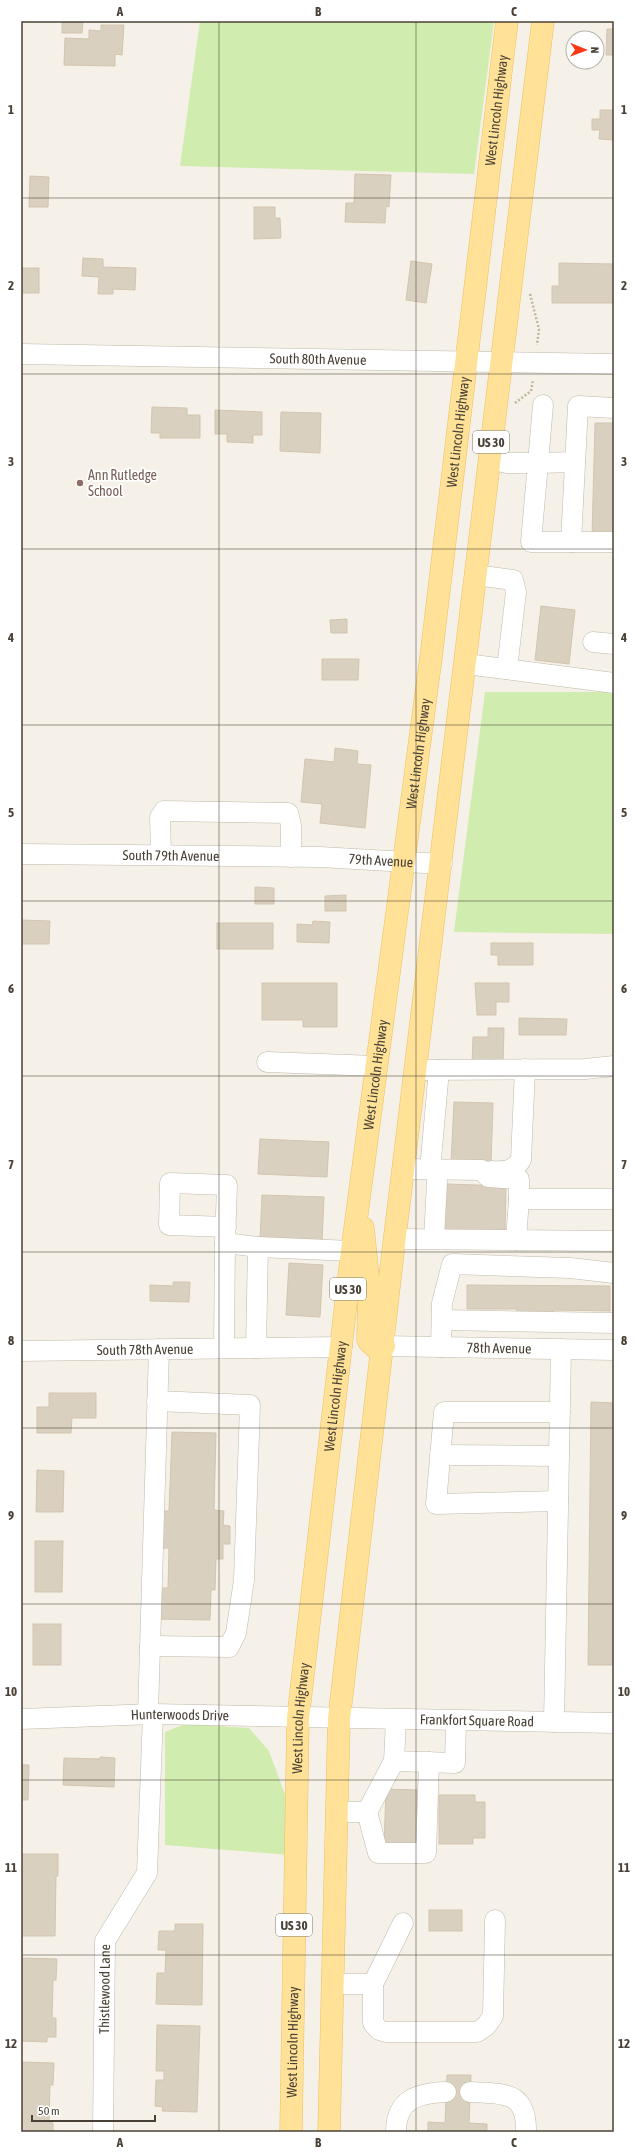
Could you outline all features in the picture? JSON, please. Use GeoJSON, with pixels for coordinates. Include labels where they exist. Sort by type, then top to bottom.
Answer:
{"type":"FeatureCollection","features":[{"type":"Feature","properties":{"kind":"main road","name":"West Lincoln Highway"},"geometry":{"type":"LineString","coordinates":[[291,2132],[298,1718],[352,1251],[404,861],[507,21]]}},
{"type":"Feature","properties":{"kind":"main road","name":"US 30"},"geometry":{"type":"LineString","coordinates":[[329,2132],[339,1719],[384,1346],[395,1239],[466,664],[500,363],[543,21]]}},
{"type":"Feature","properties":{"kind":"main road"},"geometry":{"type":"LineString","coordinates":[[360,1189],[369,1287],[368,1340],[375,1347],[384,1346]]}},
{"type":"Feature","properties":{"kind":"street","name":"South 80th Avenue"},"geometry":{"type":"LineString","coordinates":[[21,354],[466,363],[535,362],[614,364]]}},
{"type":"Feature","properties":{"kind":"street"},"geometry":{"type":"LineString","coordinates":[[543,405],[531,542],[614,542]]}},
{"type":"Feature","properties":{"kind":"street"},"geometry":{"type":"LineString","coordinates":[[571,542],[578,406],[614,408]]}},
{"type":"Feature","properties":{"kind":"street"},"geometry":{"type":"LineString","coordinates":[[490,459],[508,464],[575,462]]}},
{"type":"Feature","properties":{"kind":"street"},"geometry":{"type":"LineString","coordinates":[[476,575],[513,580],[516,592],[507,669]]}},
{"type":"Feature","properties":{"kind":"street"},"geometry":{"type":"LineString","coordinates":[[593,642],[614,644]]}},
{"type":"Feature","properties":{"kind":"street"},"geometry":{"type":"LineString","coordinates":[[466,664],[614,682]]}},
{"type":"Feature","properties":{"kind":"street"},"geometry":{"type":"LineString","coordinates":[[161,855],[160,817],[164,811],[253,812],[288,813],[291,825],[291,857]]}},
{"type":"Feature","properties":{"kind":"street","name":"South 79th Avenue"},"geometry":{"type":"LineString","coordinates":[[21,854],[320,857]]}},
{"type":"Feature","properties":{"kind":"street","name":"79th Avenue"},"geometry":{"type":"LineString","coordinates":[[320,857],[442,864]]}},
{"type":"Feature","properties":{"kind":"street"},"geometry":{"type":"LineString","coordinates":[[267,1062],[376,1066]]}},
{"type":"Feature","properties":{"kind":"street"},"geometry":{"type":"LineString","coordinates":[[416,1070],[585,1069],[614,1066]]}},
{"type":"Feature","properties":{"kind":"street"},"geometry":{"type":"LineString","coordinates":[[404,1169],[433,1176],[482,1170],[510,1170],[517,1166],[521,1160],[525,1069]]}},
{"type":"Feature","properties":{"kind":"street"},"geometry":{"type":"LineString","coordinates":[[434,1239],[433,1176],[439,1070]]}},
{"type":"Feature","properties":{"kind":"street"},"geometry":{"type":"LineString","coordinates":[[482,1170],[488,1177],[519,1179],[516,1240]]}},
{"type":"Feature","properties":{"kind":"street"},"geometry":{"type":"LineString","coordinates":[[519,1199],[614,1199]]}},
{"type":"Feature","properties":{"kind":"street"},"geometry":{"type":"LineString","coordinates":[[224,1348],[226,1235],[258,1248],[352,1251]]}},
{"type":"Feature","properties":{"kind":"street"},"geometry":{"type":"LineString","coordinates":[[395,1239],[614,1241]]}},
{"type":"Feature","properties":{"kind":"street"},"geometry":{"type":"LineString","coordinates":[[258,1248],[262,1348],[342,1347]]}},
{"type":"Feature","properties":{"kind":"street"},"geometry":{"type":"LineString","coordinates":[[441,1347],[442,1303],[452,1264],[570,1268],[614,1273]]}},
{"type":"Feature","properties":{"kind":"street"},"geometry":{"type":"LineString","coordinates":[[442,1320],[614,1323]]}},
{"type":"Feature","properties":{"kind":"street"},"geometry":{"type":"LineString","coordinates":[[527,1348],[529,1322]]}},
{"type":"Feature","properties":{"kind":"street","name":"78th Avenue"},"geometry":{"type":"LineString","coordinates":[[384,1346],[614,1350]]}},
{"type":"Feature","properties":{"kind":"street","name":"South 78th Avenue"},"geometry":{"type":"LineString","coordinates":[[21,1352],[262,1348]]}},
{"type":"Feature","properties":{"kind":"street","name":"Thistlewood Lane"},"geometry":{"type":"LineString","coordinates":[[103,2132],[105,1941],[148,1873],[150,1646],[158,1349]]}},
{"type":"Feature","properties":{"kind":"street"},"geometry":{"type":"LineString","coordinates":[[554,1722],[561,1349]]}},
{"type":"Feature","properties":{"kind":"street"},"geometry":{"type":"LineString","coordinates":[[150,1646],[229,1647],[236,1633],[244,1580],[249,1454],[250,1404],[157,1401]]}},
{"type":"Feature","properties":{"kind":"street"},"geometry":{"type":"LineString","coordinates":[[558,1501],[436,1504],[444,1412],[560,1412]]}},
{"type":"Feature","properties":{"kind":"street"},"geometry":{"type":"LineString","coordinates":[[440,1456],[559,1456]]}},
{"type":"Feature","properties":{"kind":"street","name":"Hunterwoods Drive"},"geometry":{"type":"LineString","coordinates":[[21,1719],[150,1714],[339,1719]]}},
{"type":"Feature","properties":{"kind":"street","name":"Frankfort Square Road"},"geometry":{"type":"LineString","coordinates":[[339,1719],[614,1723]]}},
{"type":"Feature","properties":{"kind":"street"},"geometry":{"type":"LineString","coordinates":[[396,1720],[394,1761],[367,1812],[378,1853],[426,1853],[429,1762]]}},
{"type":"Feature","properties":{"kind":"street"},"geometry":{"type":"LineString","coordinates":[[394,1761],[455,1763],[456,1721]]}},
{"type":"Feature","properties":{"kind":"street"},"geometry":{"type":"LineString","coordinates":[[337,1812],[367,1812]]}},
{"type":"Feature","properties":{"kind":"street"},"geometry":{"type":"LineString","coordinates":[[403,1923],[373,1984],[373,2023],[379,2030],[386,2032],[477,2032],[486,2026],[493,2016],[495,1920]]}},
{"type":"Feature","properties":{"kind":"street"},"geometry":{"type":"LineString","coordinates":[[332,1984],[373,1984]]}},
{"type":"Feature","properties":{"kind":"street"},"geometry":{"type":"LineString","coordinates":[[396,2132],[402,2106],[414,2097],[429,2092],[446,2092]]}},
{"type":"Feature","properties":{"kind":"street"},"geometry":{"type":"LineString","coordinates":[[470,2092],[507,2094],[521,2104],[527,2117],[526,2132]]}},
{"type":"Feature","properties":{"kind":"green space"},"geometry":{"type":"Polygon","coordinates":[[[200,21],[494,21],[474,174],[180,166],[200,21]]]}},
{"type":"Feature","properties":{"kind":"green space"},"geometry":{"type":"Polygon","coordinates":[[[485,692],[614,692],[614,934],[454,932],[485,692]]]}},
{"type":"Feature","properties":{"kind":"green space"},"geometry":{"type":"Polygon","coordinates":[[[185,1724],[249,1728],[269,1751],[287,1800],[290,1855],[165,1845],[165,1732],[185,1724]]]}},
{"type":"Feature","properties":{"kind":"building"},"geometry":{"type":"Polygon","coordinates":[[[62,21],[83,21],[82,33],[62,33],[62,21]]]}},
{"type":"Feature","properties":{"kind":"building"},"geometry":{"type":"Polygon","coordinates":[[[101,25],[124,25],[122,55],[115,54],[115,66],[64,65],[65,38],[89,39],[89,30],[101,31],[101,25]]]}},
{"type":"Feature","properties":{"kind":"building"},"geometry":{"type":"Polygon","coordinates":[[[607,29],[614,29],[614,55],[606,55],[607,29]]]}},
{"type":"Feature","properties":{"kind":"building"},"geometry":{"type":"Polygon","coordinates":[[[600,110],[614,110],[614,140],[599,139],[600,130],[592,130],[592,119],[600,119],[600,110]]]}},
{"type":"Feature","properties":{"kind":"building"},"geometry":{"type":"Polygon","coordinates":[[[355,174],[391,175],[389,207],[386,206],[385,223],[345,222],[346,203],[354,203],[355,174]]]}},
{"type":"Feature","properties":{"kind":"building"},"geometry":{"type":"Polygon","coordinates":[[[30,176],[49,177],[48,207],[29,207],[30,176]]]}},
{"type":"Feature","properties":{"kind":"building"},"geometry":{"type":"Polygon","coordinates":[[[254,207],[275,207],[275,218],[280,218],[281,238],[254,239],[254,207]]]}},
{"type":"Feature","properties":{"kind":"building"},"geometry":{"type":"Polygon","coordinates":[[[83,258],[103,259],[103,267],[136,268],[135,290],[113,289],[113,294],[98,294],[99,277],[82,276],[83,258]]]}},
{"type":"Feature","properties":{"kind":"building"},"geometry":{"type":"Polygon","coordinates":[[[411,261],[432,264],[426,303],[406,300],[411,261]]]}},
{"type":"Feature","properties":{"kind":"building"},"geometry":{"type":"Polygon","coordinates":[[[559,263],[614,264],[614,303],[552,303],[552,286],[559,286],[559,263]]]}},
{"type":"Feature","properties":{"kind":"building"},"geometry":{"type":"Polygon","coordinates":[[[21,268],[39,268],[39,293],[21,293],[21,268]]]}},
{"type":"Feature","properties":{"kind":"building"},"geometry":{"type":"Polygon","coordinates":[[[152,407],[187,408],[187,415],[200,415],[200,438],[160,438],[160,433],[151,433],[152,407]]]}},
{"type":"Feature","properties":{"kind":"building"},"geometry":{"type":"Polygon","coordinates":[[[215,410],[262,412],[262,435],[253,435],[253,443],[227,442],[227,434],[215,434],[215,410]]]}},
{"type":"Feature","properties":{"kind":"building"},"geometry":{"type":"Polygon","coordinates":[[[281,412],[321,413],[320,453],[280,451],[281,412]]]}},
{"type":"Feature","properties":{"kind":"building"},"geometry":{"type":"Polygon","coordinates":[[[595,423],[614,423],[614,537],[592,537],[595,423]]]}},
{"type":"Feature","properties":{"kind":"building"},"geometry":{"type":"Polygon","coordinates":[[[541,606],[575,610],[569,664],[535,660],[541,606]]]}},
{"type":"Feature","properties":{"kind":"building"},"geometry":{"type":"Polygon","coordinates":[[[347,619],[347,633],[331,633],[330,620],[347,619]]]}},
{"type":"Feature","properties":{"kind":"building"},"geometry":{"type":"Polygon","coordinates":[[[322,659],[359,659],[358,680],[322,680],[322,659]]]}},
{"type":"Feature","properties":{"kind":"building"},"geometry":{"type":"Polygon","coordinates":[[[335,748],[358,751],[357,764],[371,765],[365,828],[320,823],[322,804],[301,802],[305,759],[334,762],[335,748]]]}},
{"type":"Feature","properties":{"kind":"building"},"geometry":{"type":"Polygon","coordinates":[[[255,887],[274,888],[274,904],[255,904],[255,887]]]}},
{"type":"Feature","properties":{"kind":"building"},"geometry":{"type":"Polygon","coordinates":[[[346,895],[346,911],[325,911],[325,896],[346,895]]]}},
{"type":"Feature","properties":{"kind":"building"},"geometry":{"type":"Polygon","coordinates":[[[21,920],[50,921],[49,944],[21,944],[21,920]]]}},
{"type":"Feature","properties":{"kind":"building"},"geometry":{"type":"Polygon","coordinates":[[[313,921],[330,922],[329,943],[297,942],[297,924],[312,925],[313,921]]]}},
{"type":"Feature","properties":{"kind":"building"},"geometry":{"type":"Polygon","coordinates":[[[217,923],[273,923],[273,949],[217,949],[217,923]]]}},
{"type":"Feature","properties":{"kind":"building"},"geometry":{"type":"Polygon","coordinates":[[[491,943],[533,943],[533,965],[498,965],[498,955],[491,955],[491,943]]]}},
{"type":"Feature","properties":{"kind":"building"},"geometry":{"type":"Polygon","coordinates":[[[262,983],[337,983],[337,1027],[303,1027],[303,1020],[262,1020],[262,983]]]}},
{"type":"Feature","properties":{"kind":"building"},"geometry":{"type":"Polygon","coordinates":[[[475,983],[509,983],[509,1002],[496,1002],[496,1015],[477,1015],[475,983]]]}},
{"type":"Feature","properties":{"kind":"building"},"geometry":{"type":"Polygon","coordinates":[[[519,1018],[567,1019],[566,1035],[519,1035],[519,1018]]]}},
{"type":"Feature","properties":{"kind":"building"},"geometry":{"type":"Polygon","coordinates":[[[488,1028],[504,1028],[503,1066],[472,1065],[473,1037],[488,1037],[488,1028]]]}},
{"type":"Feature","properties":{"kind":"building"},"geometry":{"type":"Polygon","coordinates":[[[454,1102],[493,1103],[491,1164],[451,1163],[454,1102]]]}},
{"type":"Feature","properties":{"kind":"building"},"geometry":{"type":"Polygon","coordinates":[[[260,1139],[329,1142],[327,1177],[258,1174],[260,1139]]]}},
{"type":"Feature","properties":{"kind":"building"},"geometry":{"type":"Polygon","coordinates":[[[446,1184],[506,1186],[505,1233],[444,1231],[446,1184]]]}},
{"type":"Feature","properties":{"kind":"building"},"geometry":{"type":"Polygon","coordinates":[[[262,1195],[324,1197],[322,1243],[260,1240],[262,1195]]]}},
{"type":"Feature","properties":{"kind":"building"},"geometry":{"type":"Polygon","coordinates":[[[289,1263],[323,1265],[320,1317],[286,1315],[289,1263]]]}},
{"type":"Feature","properties":{"kind":"building"},"geometry":{"type":"Polygon","coordinates":[[[173,1282],[190,1282],[189,1302],[150,1301],[150,1285],[173,1286],[173,1282]]]}},
{"type":"Feature","properties":{"kind":"building"},"geometry":{"type":"Polygon","coordinates":[[[467,1285],[610,1286],[610,1311],[553,1310],[553,1314],[516,1314],[517,1309],[467,1309],[467,1285]]]}},
{"type":"Feature","properties":{"kind":"building"},"geometry":{"type":"Polygon","coordinates":[[[49,1393],[96,1393],[96,1418],[72,1418],[71,1433],[37,1433],[37,1407],[49,1407],[49,1393]]]}},
{"type":"Feature","properties":{"kind":"building"},"geometry":{"type":"Polygon","coordinates":[[[591,1402],[614,1403],[614,1665],[588,1665],[591,1402]]]}},
{"type":"Feature","properties":{"kind":"building"},"geometry":{"type":"Polygon","coordinates":[[[172,1432],[216,1433],[214,1510],[224,1511],[223,1525],[230,1526],[230,1544],[223,1544],[223,1559],[216,1559],[215,1590],[211,1590],[210,1620],[154,1619],[155,1588],[168,1588],[169,1548],[157,1548],[158,1511],[169,1511],[172,1432]]]}},
{"type":"Feature","properties":{"kind":"building"},"geometry":{"type":"Polygon","coordinates":[[[37,1470],[64,1471],[63,1512],[36,1512],[37,1470]]]}},
{"type":"Feature","properties":{"kind":"building"},"geometry":{"type":"Polygon","coordinates":[[[35,1541],[63,1541],[62,1592],[35,1592],[35,1541]]]}},
{"type":"Feature","properties":{"kind":"building"},"geometry":{"type":"Polygon","coordinates":[[[33,1624],[61,1624],[61,1665],[33,1665],[33,1624]]]}},
{"type":"Feature","properties":{"kind":"building"},"geometry":{"type":"Polygon","coordinates":[[[100,1757],[115,1758],[114,1787],[63,1785],[64,1758],[100,1759],[100,1757]]]}},
{"type":"Feature","properties":{"kind":"building"},"geometry":{"type":"Polygon","coordinates":[[[21,1765],[29,1765],[28,1800],[21,1800],[21,1765]]]}},
{"type":"Feature","properties":{"kind":"building"},"geometry":{"type":"Polygon","coordinates":[[[386,1789],[417,1790],[415,1849],[384,1848],[386,1789]]]}},
{"type":"Feature","properties":{"kind":"building"},"geometry":{"type":"Polygon","coordinates":[[[439,1795],[475,1795],[475,1802],[485,1802],[485,1838],[473,1838],[473,1844],[439,1844],[439,1795]]]}},
{"type":"Feature","properties":{"kind":"building"},"geometry":{"type":"Polygon","coordinates":[[[21,1854],[58,1854],[55,1936],[21,1936],[21,1854]]]}},
{"type":"Feature","properties":{"kind":"building"},"geometry":{"type":"Polygon","coordinates":[[[429,1910],[462,1910],[462,1931],[429,1931],[429,1910]]]}},
{"type":"Feature","properties":{"kind":"building"},"geometry":{"type":"Polygon","coordinates":[[[175,1924],[203,1924],[202,2005],[156,2004],[157,1973],[165,1973],[166,1950],[158,1950],[159,1931],[175,1931],[175,1924]]]}},
{"type":"Feature","properties":{"kind":"building"},"geometry":{"type":"Polygon","coordinates":[[[21,1958],[57,1959],[56,1980],[53,1980],[52,2018],[56,2018],[56,2037],[47,2037],[47,2042],[21,2041],[21,1958]]]}},
{"type":"Feature","properties":{"kind":"building"},"geometry":{"type":"Polygon","coordinates":[[[157,2025],[200,2026],[197,2112],[162,2111],[163,2107],[155,2106],[156,2080],[164,2080],[164,2071],[156,2071],[157,2025]]]}},
{"type":"Feature","properties":{"kind":"building"},"geometry":{"type":"Polygon","coordinates":[[[21,2062],[54,2063],[53,2085],[50,2085],[49,2122],[53,2123],[53,2132],[21,2132],[21,2062]]]}},
{"type":"Feature","properties":{"kind":"building"},"geometry":{"type":"Polygon","coordinates":[[[447,2075],[471,2075],[469,2123],[487,2124],[487,2132],[428,2132],[428,2122],[445,2123],[447,2075]]]}},
{"type":"Feature","properties":{"kind":"place","name":"Ann Rutledge School"},"geometry":{"type":"Point","coordinates":[80,483]}}]}
